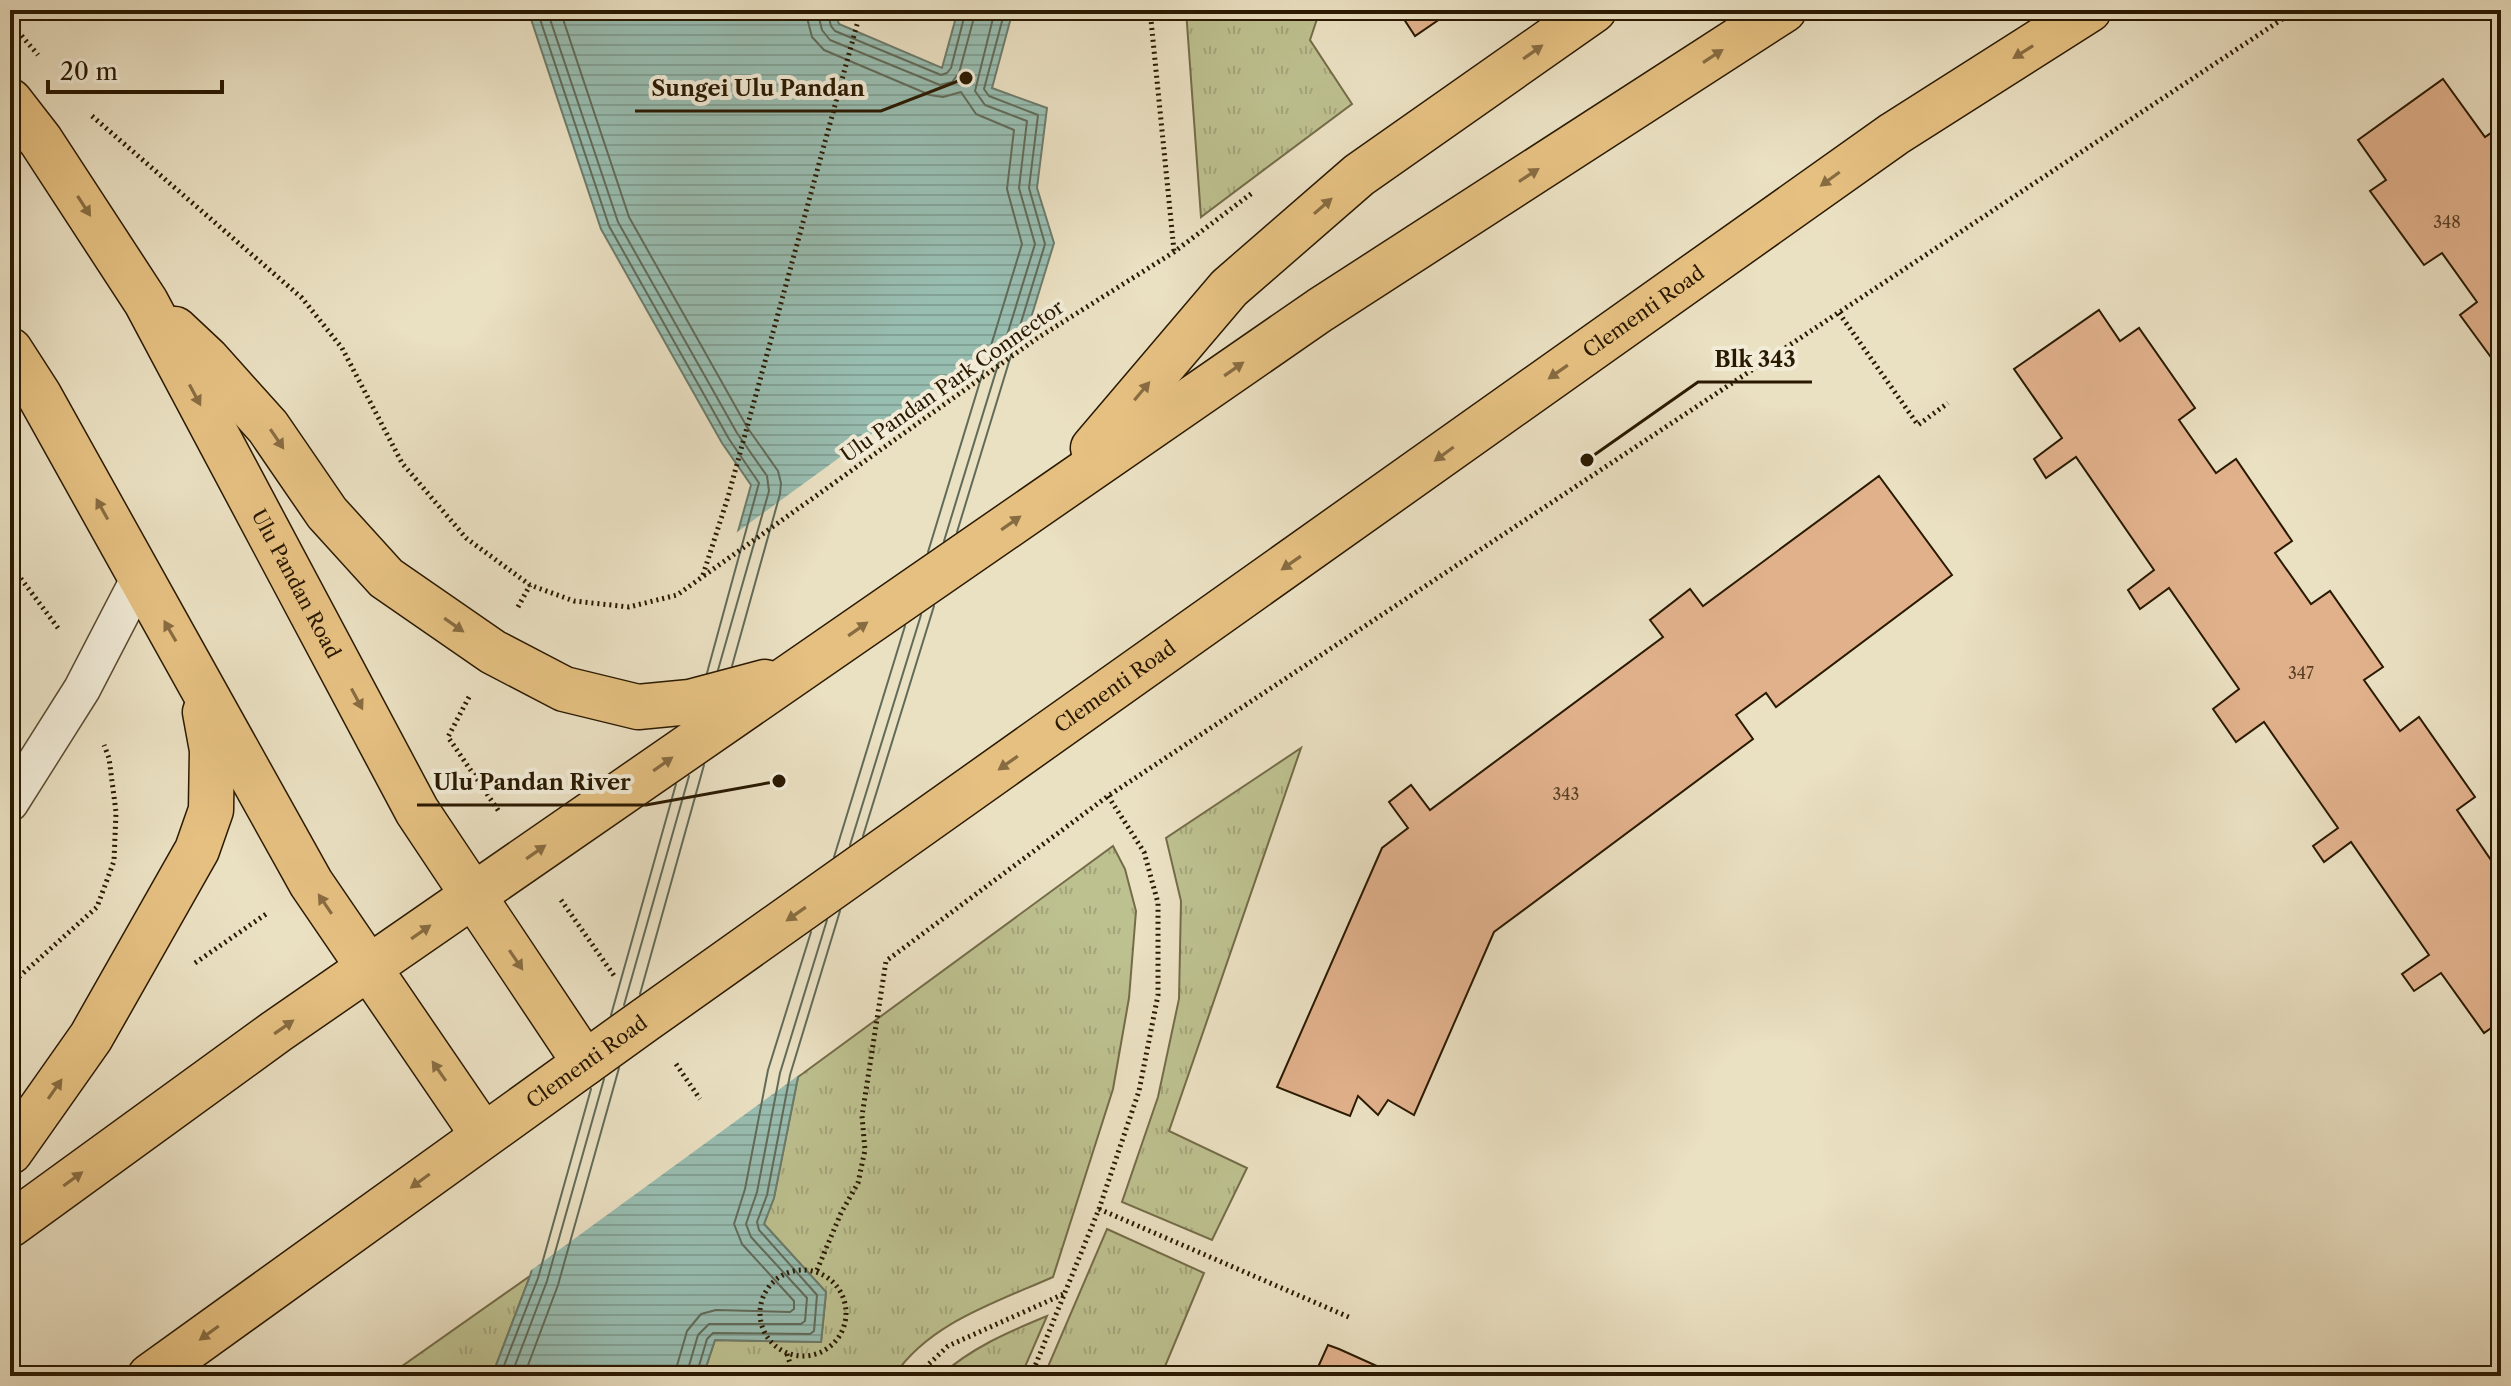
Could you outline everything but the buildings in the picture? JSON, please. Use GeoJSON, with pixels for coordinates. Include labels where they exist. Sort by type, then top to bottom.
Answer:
{"type":"FeatureCollection","features":[{"type":"Feature","properties":{"kind":"main road"},"geometry":{"type":"LineString","coordinates":[[1055,493],[1229,288],[1359,175],[1594,10]]}},
{"type":"Feature","properties":{"kind":"main road"},"geometry":{"type":"LineString","coordinates":[[10,1225],[277,1031],[1320,310],[1784,10]]}},
{"type":"Feature","properties":{"kind":"main road","name":"Clementi Road"},"geometry":{"type":"LineString","coordinates":[[150,1376],[483,1135],[1894,134],[2089,10]]}},
{"type":"Feature","properties":{"kind":"main road","name":"Ulu Pandan Road"},"geometry":{"type":"LineString","coordinates":[[10,101],[41,141],[146,302],[403,787],[585,1063]]}},
{"type":"Feature","properties":{"kind":"main road"},"geometry":{"type":"LineString","coordinates":[[146,302],[207,359],[268,427],[327,513],[386,578],[493,652],[564,689],[638,707],[690,702],[794,674]]}},
{"type":"Feature","properties":{"kind":"main road"},"geometry":{"type":"LineString","coordinates":[[10,350],[39,395],[311,883],[483,1135]]}},
{"type":"Feature","properties":{"kind":"main road"},"geometry":{"type":"LineString","coordinates":[[10,1152],[91,1037],[197,850],[211,810],[212,750],[201,685]]}},
{"type":"Feature","properties":{"kind":"lane"},"geometry":{"type":"LineString","coordinates":[[10,803],[82,689],[140,577]]}},
{"type":"Feature","properties":{"kind":"path"},"geometry":{"type":"LineString","coordinates":[[702,576],[728,497],[861,10]]}},
{"type":"Feature","properties":{"kind":"path","name":"Ulu Pandan Park Connector"},"geometry":{"type":"LineString","coordinates":[[83,109],[302,298],[342,348],[402,463],[466,538],[530,585],[574,601],[629,607],[677,595],[1036,339],[1174,252],[1150,10]]}},
{"type":"Feature","properties":{"kind":"path"},"geometry":{"type":"LineString","coordinates":[[817,1270],[841,1213],[858,1183],[865,1150],[862,1116],[886,961],[1108,796],[2296,10]]}},
{"type":"Feature","properties":{"kind":"path"},"geometry":{"type":"LineString","coordinates":[[10,22],[47,66]]}},
{"type":"Feature","properties":{"kind":"path"},"geometry":{"type":"LineString","coordinates":[[1839,313],[1918,425],[1948,403]]}},
{"type":"Feature","properties":{"kind":"path"},"geometry":{"type":"LineString","coordinates":[[472,773],[700,1099]]}},
{"type":"Feature","properties":{"kind":"path"},"geometry":{"type":"LineString","coordinates":[[1031,1376],[1099,1209],[1139,1091],[1158,995],[1158,903],[1144,852],[1108,796]]}},
{"type":"Feature","properties":{"kind":"path"},"geometry":{"type":"LineString","coordinates":[[1099,1209],[1351,1318]]}},
{"type":"Feature","properties":{"kind":"path"},"geometry":{"type":"LineString","coordinates":[[787,1354],[815,1356],[838,1341],[847,1314],[839,1287],[817,1270],[790,1270],[768,1286],[758,1311],[766,1337],[787,1354],[794,1376]]}},
{"type":"Feature","properties":{"kind":"path"},"geometry":{"type":"LineString","coordinates":[[916,1376],[948,1346],[1067,1293]]}},
{"type":"Feature","properties":{"kind":"green space"},"geometry":{"type":"Polygon","coordinates":[[[1186,10],[1320,10],[1310,40],[1352,104],[1201,217],[1186,10]]]}},
{"type":"Feature","properties":{"kind":"green space"},"geometry":{"type":"Polygon","coordinates":[[[1301,748],[1169,1131],[1247,1168],[1212,1240],[1122,1202],[1158,1097],[1179,999],[1181,901],[1166,838],[1301,748]]]}},
{"type":"Feature","properties":{"kind":"green space"},"geometry":{"type":"Polygon","coordinates":[[[1113,846],[1125,869],[1136,911],[1129,998],[1113,1089],[1053,1277],[987,1305],[945,1328],[909,1358],[894,1376],[703,1376],[715,1340],[821,1342],[826,1292],[764,1224],[774,1197],[798,1077],[1113,846]]]}},
{"type":"Feature","properties":{"kind":"green space"},"geometry":{"type":"Polygon","coordinates":[[[1107,1229],[1204,1273],[1161,1376],[1044,1376],[1107,1229]]]}},
{"type":"Feature","properties":{"kind":"green space"},"geometry":{"type":"Polygon","coordinates":[[[530,1276],[492,1376],[388,1376],[530,1276]]]}},
{"type":"Feature","properties":{"kind":"green space"},"geometry":{"type":"Polygon","coordinates":[[[1047,1316],[1021,1376],[940,1376],[977,1349],[1047,1316]]]}},
{"type":"Feature","properties":{"kind":"water"},"geometry":{"type":"Polygon","coordinates":[[[528,10],[834,10],[839,24],[942,68],[958,10],[1013,10],[992,88],[1047,108],[1037,188],[1054,243],[798,1077],[774,1198],[764,1224],[826,1292],[821,1342],[715,1340],[703,1376],[492,1376],[530,1276],[751,485],[722,443],[601,229],[528,10]]]}},
{"type":"Feature","properties":{"kind":"pier"},"geometry":{"type":"Polygon","coordinates":[[[1030,319],[1031,330],[803,1072],[526,1274],[733,535],[1030,319]]]}},
{"type":"Feature","properties":{"kind":"place","name":"Sungei Ulu Pandan"},"geometry":{"type":"Point","coordinates":[966,78]}},
{"type":"Feature","properties":{"kind":"place","name":"Blk 343"},"geometry":{"type":"Point","coordinates":[1587,460]}},
{"type":"Feature","properties":{"kind":"place","name":"Ulu Pandan River"},"geometry":{"type":"Point","coordinates":[779,781]}}]}
